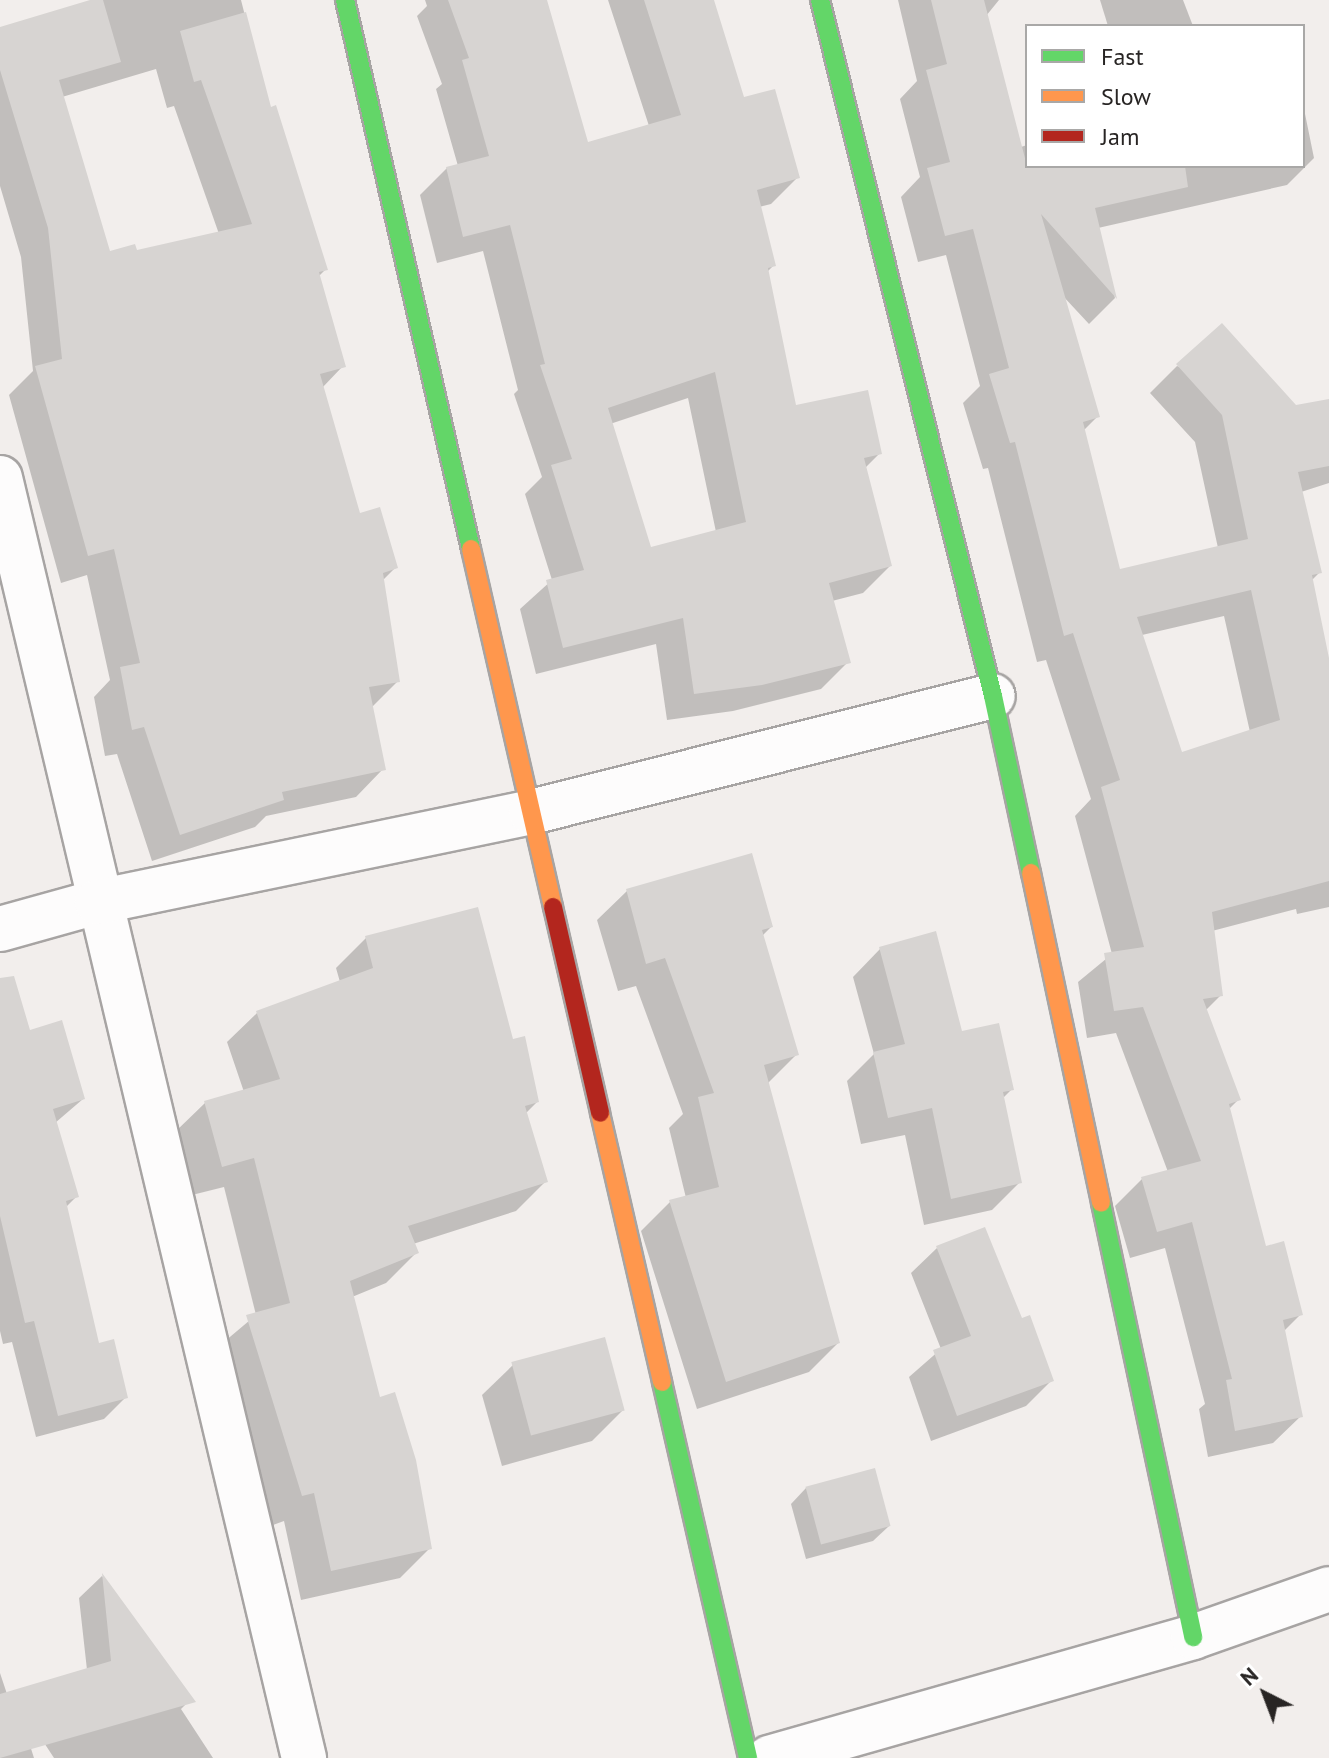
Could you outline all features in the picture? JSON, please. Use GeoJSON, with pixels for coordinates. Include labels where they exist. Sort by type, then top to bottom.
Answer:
{"type":"FeatureCollection","features":[{"type":"Feature","properties":{"kind":"street"},"geometry":{"type":"LineString","coordinates":[[345,0],[748,1758]]}},
{"type":"Feature","properties":{"kind":"street"},"geometry":{"type":"LineString","coordinates":[[820,0],[993,696],[1193,1637]]}},
{"type":"Feature","properties":{"kind":"street"},"geometry":{"type":"LineString","coordinates":[[0,478],[97,902],[304,1758]]}},
{"type":"Feature","properties":{"kind":"street"},"geometry":{"type":"LineString","coordinates":[[0,929],[97,902],[531,812],[993,696]]}},
{"type":"Feature","properties":{"kind":"street"},"geometry":{"type":"LineString","coordinates":[[769,1758],[1193,1637],[1329,1589]]}},
{"type":"Feature","properties":{"kind":"building"},"geometry":{"type":"Polygon","coordinates":[[[90,0],[103,0],[121,62],[59,80],[110,251],[135,244],[137,250],[252,224],[201,80],[194,82],[180,31],[246,12],[271,107],[276,105],[328,270],[319,272],[346,367],[320,374],[360,513],[380,507],[398,568],[383,573],[400,682],[369,687],[386,770],[282,792],[284,800],[180,835],[144,727],[132,730],[120,667],[140,663],[114,549],[88,556],[35,366],[62,359],[48,228],[0,70],[0,27],[90,0]]]}},
{"type":"Feature","properties":{"kind":"building"},"geometry":{"type":"Polygon","coordinates":[[[448,0],[547,0],[588,142],[681,115],[644,0],[714,0],[744,97],[775,89],[800,178],[757,190],[776,266],[768,268],[796,405],[868,390],[882,454],[864,458],[892,566],[829,583],[851,663],[762,685],[694,694],[683,618],[563,648],[546,580],[584,570],[551,465],[572,459],[540,365],[545,364],[510,225],[463,237],[446,167],[489,156],[462,60],[469,58],[448,0]],[[715,372],[608,408],[651,547],[746,522],[715,372]]]}},
{"type":"Feature","properties":{"kind":"building"},"geometry":{"type":"Polygon","coordinates":[[[931,0],[984,0],[1025,168],[1185,168],[1188,187],[1095,208],[1117,299],[1041,214],[1100,417],[1083,422],[1120,569],[1248,539],[1222,415],[1176,364],[1222,323],[1296,405],[1329,399],[1329,466],[1298,472],[1322,573],[1312,575],[1329,658],[1329,881],[1212,912],[1223,996],[1203,999],[1241,1100],[1229,1104],[1266,1246],[1284,1241],[1303,1315],[1283,1320],[1303,1417],[1235,1431],[1226,1380],[1232,1379],[1192,1222],[1157,1232],[1141,1177],[1201,1161],[1143,1007],[1114,1011],[1104,953],[1144,947],[1101,787],[1120,780],[1073,633],[1064,636],[1015,442],[1010,443],[989,374],[1009,368],[973,229],[945,236],[927,168],[950,162],[926,70],[947,64],[931,0]],[[1251,590],[1137,617],[1182,752],[1280,720],[1251,590]]]}},
{"type":"Feature","properties":{"kind":"building"},"geometry":{"type":"Polygon","coordinates":[[[752,853],[773,927],[762,930],[799,1055],[764,1065],[840,1343],[726,1382],[669,1200],[719,1187],[698,1097],[714,1093],[665,958],[646,964],[626,889],[752,853]]]}},
{"type":"Feature","properties":{"kind":"building"},"geometry":{"type":"Polygon","coordinates":[[[478,907],[513,1039],[525,1036],[539,1102],[525,1106],[548,1182],[408,1226],[419,1253],[350,1281],[380,1397],[395,1392],[416,1460],[432,1549],[331,1571],[314,1493],[302,1496],[246,1315],[290,1303],[254,1158],[222,1167],[204,1101],[280,1079],[256,1011],[373,968],[365,936],[478,907]]]}},
{"type":"Feature","properties":{"kind":"building"},"geometry":{"type":"Polygon","coordinates":[[[936,931],[962,1031],[999,1023],[1014,1090],[1003,1092],[1022,1183],[951,1199],[932,1108],[888,1118],[873,1052],[905,1044],[879,947],[936,931]]]}},
{"type":"Feature","properties":{"kind":"building"},"geometry":{"type":"Polygon","coordinates":[[[14,976],[30,1030],[62,1020],[85,1099],[53,1109],[79,1197],[66,1201],[99,1343],[114,1339],[128,1398],[58,1416],[34,1321],[25,1323],[0,1216],[0,978],[14,976]]]}},
{"type":"Feature","properties":{"kind":"building"},"geometry":{"type":"Polygon","coordinates":[[[985,1227],[1022,1318],[1030,1315],[1054,1381],[957,1416],[933,1350],[971,1336],[936,1246],[985,1227]]]}},
{"type":"Feature","properties":{"kind":"building"},"geometry":{"type":"Polygon","coordinates":[[[605,1337],[625,1410],[531,1436],[511,1362],[605,1337]]]}},
{"type":"Feature","properties":{"kind":"building"},"geometry":{"type":"Polygon","coordinates":[[[875,1468],[891,1526],[821,1545],[805,1487],[875,1468]]]}},
{"type":"Feature","properties":{"kind":"building"},"geometry":{"type":"Polygon","coordinates":[[[102,1573],[196,1702],[0,1758],[0,1694],[111,1661],[102,1573]]]}},
{"type":"Feature","properties":{"kind":"traffic: fast"},"geometry":{"type":"LineString","coordinates":[[345,0],[471,549]]}},
{"type":"Feature","properties":{"kind":"traffic: fast"},"geometry":{"type":"LineString","coordinates":[[820,0],[993,696],[1031,873]]}},
{"type":"Feature","properties":{"kind":"traffic: fast"},"geometry":{"type":"LineString","coordinates":[[1101,1203],[1193,1637]]}},
{"type":"Feature","properties":{"kind":"traffic: fast"},"geometry":{"type":"LineString","coordinates":[[662,1382],[748,1758]]}},
{"type":"Feature","properties":{"kind":"traffic: slow"},"geometry":{"type":"LineString","coordinates":[[471,549],[553,907]]}},
{"type":"Feature","properties":{"kind":"traffic: slow"},"geometry":{"type":"LineString","coordinates":[[1031,873],[1101,1203]]}},
{"type":"Feature","properties":{"kind":"traffic: slow"},"geometry":{"type":"LineString","coordinates":[[600,1113],[662,1382]]}},
{"type":"Feature","properties":{"kind":"traffic: jam"},"geometry":{"type":"LineString","coordinates":[[553,907],[600,1113]]}}]}
